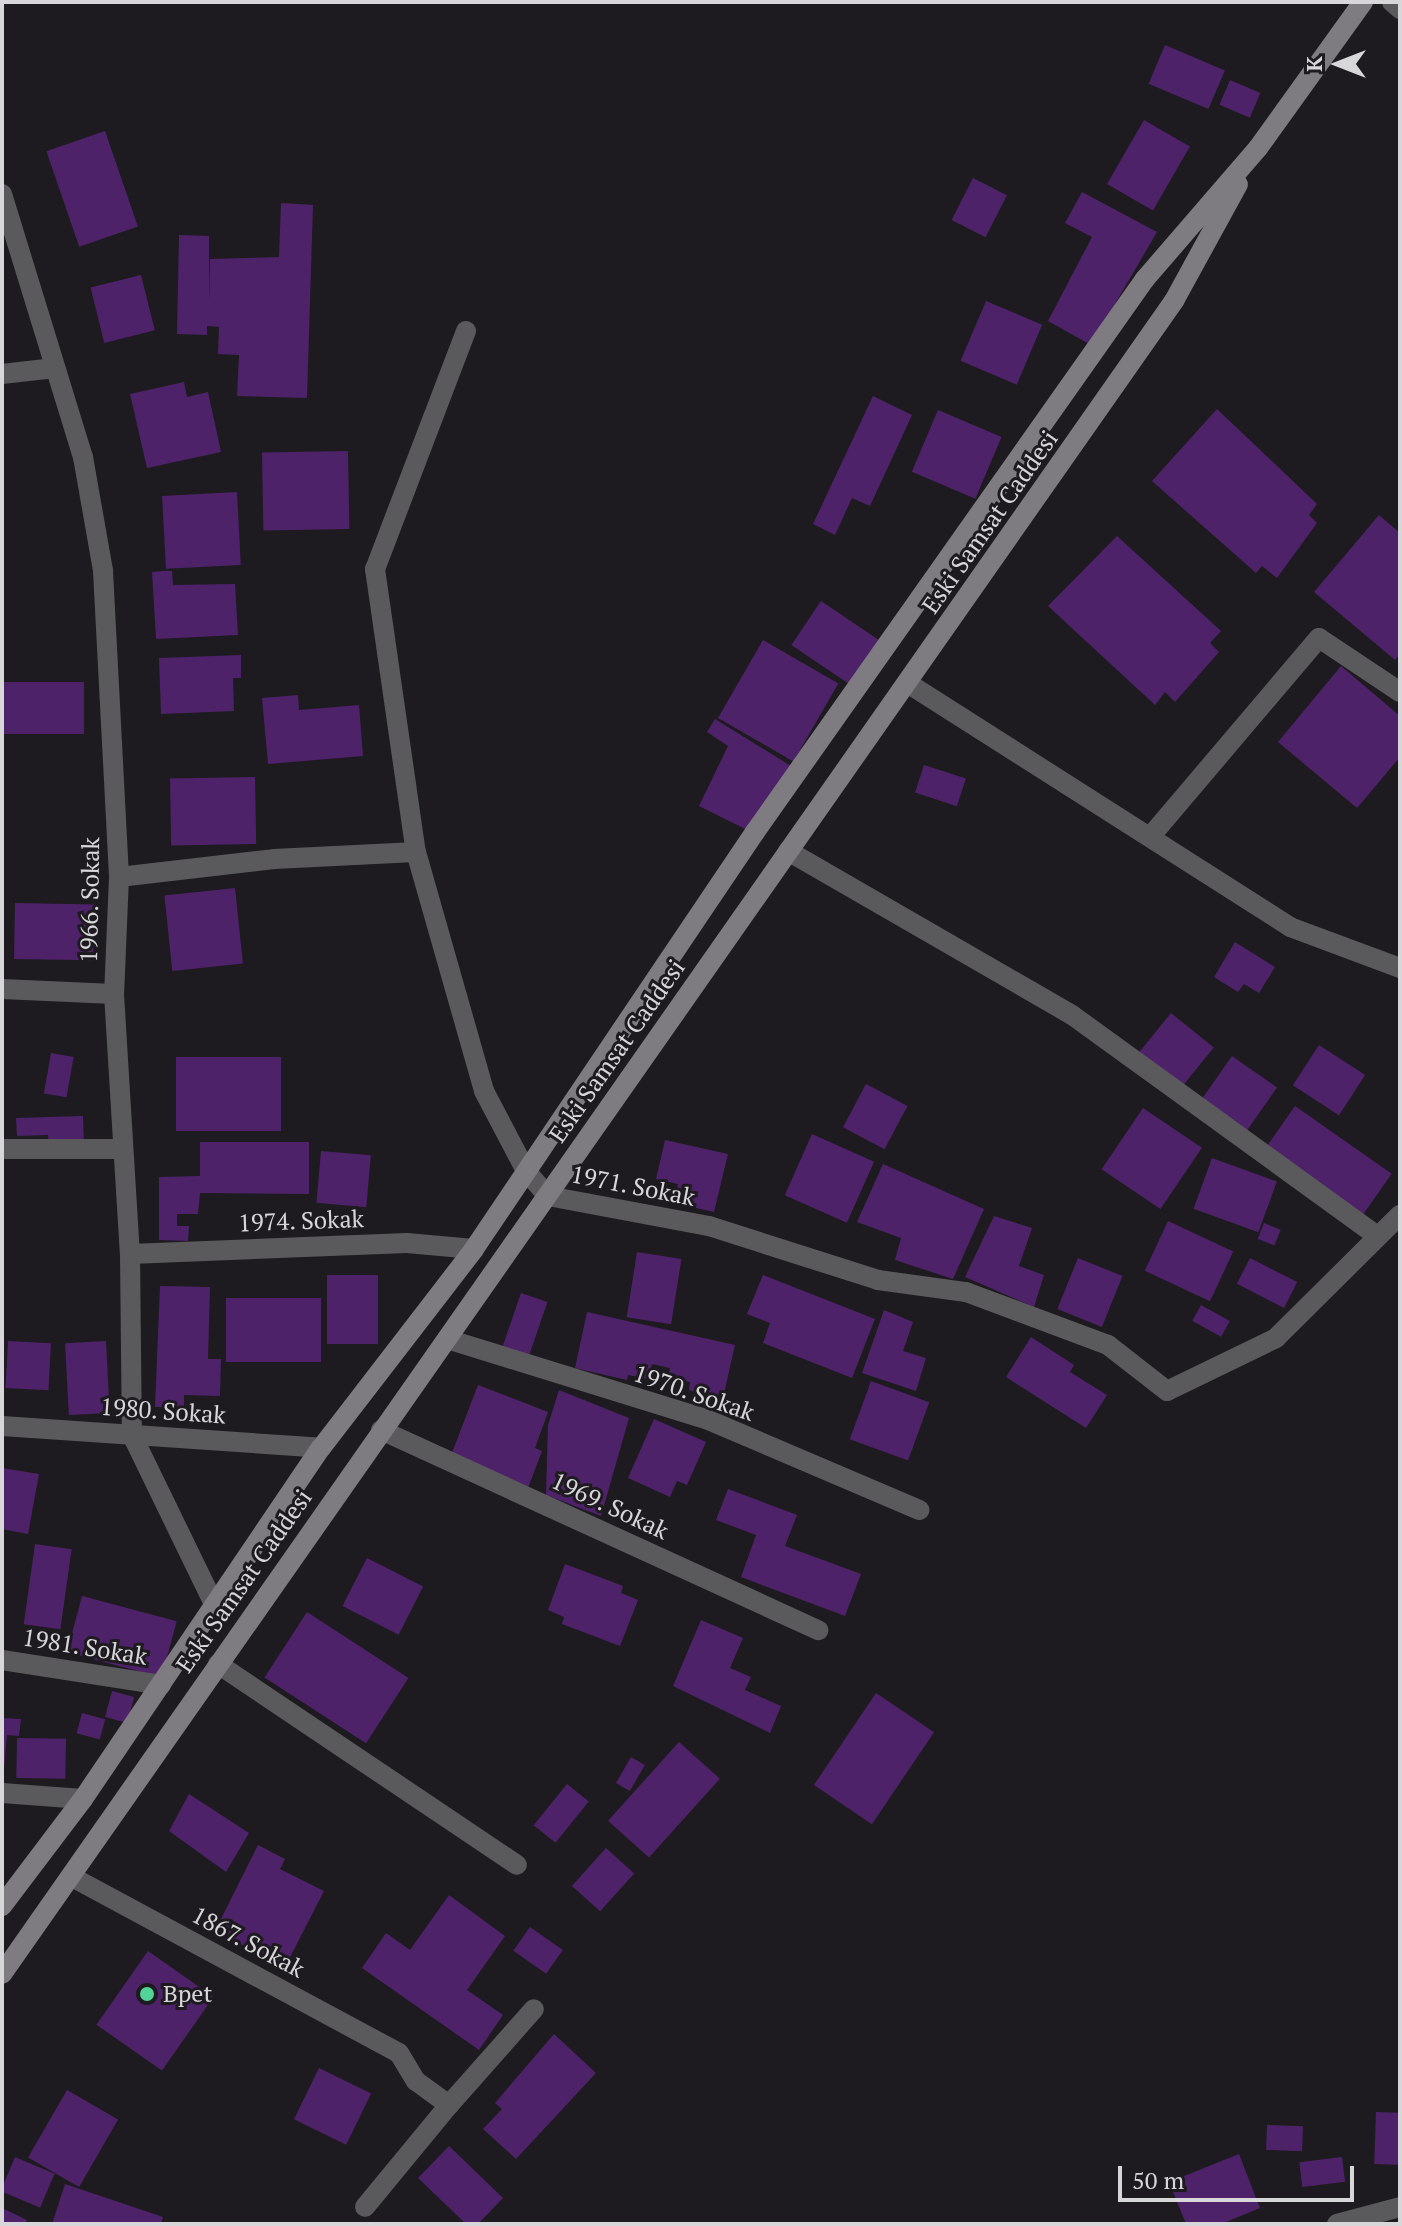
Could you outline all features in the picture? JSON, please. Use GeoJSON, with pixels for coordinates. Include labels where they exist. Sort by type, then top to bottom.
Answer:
{"type":"FeatureCollection","features":[{"type":"Feature","properties":{"kind":"street","name":"Eski Samsat Caddesi"},"geometry":{"type":"LineString","coordinates":[[2,1906],[83,1799],[213,1602],[321,1448],[474,1249],[755,832],[1145,279],[1258,148],[1363,2]]}},
{"type":"Feature","properties":{"kind":"street"},"geometry":{"type":"LineString","coordinates":[[1392,2],[1400,9]]}},
{"type":"Feature","properties":{"kind":"street","name":"Eski Samsat Caddesi"},"geometry":{"type":"LineString","coordinates":[[2,1974],[788,851],[909,684],[1174,301],[1258,148]]}},
{"type":"Feature","properties":{"kind":"street","name":"1966. Sokak"},"geometry":{"type":"LineString","coordinates":[[2,194],[83,457],[103,571],[119,877],[114,994],[130,1254],[132,1435],[213,1602]]}},
{"type":"Feature","properties":{"kind":"street","name":"1971. Sokak"},"geometry":{"type":"LineString","coordinates":[[466,331],[375,569],[416,852],[484,1091],[526,1171],[548,1196],[709,1226],[878,1280],[966,1292],[1108,1345],[1167,1391],[1276,1338],[1377,1236]]}},
{"type":"Feature","properties":{"kind":"street"},"geometry":{"type":"LineString","coordinates":[[2,374],[55,368]]}},
{"type":"Feature","properties":{"kind":"street"},"geometry":{"type":"LineString","coordinates":[[1150,837],[1319,638],[1400,692]]}},
{"type":"Feature","properties":{"kind":"street"},"geometry":{"type":"LineString","coordinates":[[909,684],[1290,927],[1400,968]]}},
{"type":"Feature","properties":{"kind":"street"},"geometry":{"type":"LineString","coordinates":[[788,851],[1072,1015],[1377,1236],[1400,1215]]}},
{"type":"Feature","properties":{"kind":"street"},"geometry":{"type":"LineString","coordinates":[[119,877],[274,859],[416,852]]}},
{"type":"Feature","properties":{"kind":"street"},"geometry":{"type":"LineString","coordinates":[[2,989],[114,994]]}},
{"type":"Feature","properties":{"kind":"street"},"geometry":{"type":"LineString","coordinates":[[2,1149],[123,1149]]}},
{"type":"Feature","properties":{"kind":"street","name":"1974. Sokak"},"geometry":{"type":"LineString","coordinates":[[130,1254],[407,1243],[474,1249]]}},
{"type":"Feature","properties":{"kind":"street","name":"1970. Sokak"},"geometry":{"type":"LineString","coordinates":[[447,1339],[706,1419],[919,1510]]}},
{"type":"Feature","properties":{"kind":"street","name":"1980. Sokak"},"geometry":{"type":"LineString","coordinates":[[2,1426],[321,1448]]}},
{"type":"Feature","properties":{"kind":"street","name":"1969. Sokak"},"geometry":{"type":"LineString","coordinates":[[381,1430],[818,1630]]}},
{"type":"Feature","properties":{"kind":"street","name":"1981. Sokak"},"geometry":{"type":"LineString","coordinates":[[2,1660],[161,1685]]}},
{"type":"Feature","properties":{"kind":"street"},"geometry":{"type":"LineString","coordinates":[[218,1664],[517,1865]]}},
{"type":"Feature","properties":{"kind":"street"},"geometry":{"type":"LineString","coordinates":[[2,1793],[83,1799]]}},
{"type":"Feature","properties":{"kind":"street","name":"1867. Sokak"},"geometry":{"type":"LineString","coordinates":[[72,1877],[399,2053],[416,2081],[449,2105]]}},
{"type":"Feature","properties":{"kind":"street"},"geometry":{"type":"LineString","coordinates":[[365,2207],[534,2009]]}},
{"type":"Feature","properties":{"kind":"street"},"geometry":{"type":"LineString","coordinates":[[1337,2224],[1400,2207]]}},
{"type":"Feature","properties":{"kind":"building"},"geometry":{"type":"Polygon","coordinates":[[[1165,45],[1225,70],[1208,109],[1149,84],[1165,45]]]}},
{"type":"Feature","properties":{"kind":"building"},"geometry":{"type":"Polygon","coordinates":[[[1230,80],[1260,93],[1250,118],[1219,105],[1230,80]]]}},
{"type":"Feature","properties":{"kind":"building"},"geometry":{"type":"Polygon","coordinates":[[[1144,120],[1190,146],[1153,211],[1107,184],[1144,120]]]}},
{"type":"Feature","properties":{"kind":"building"},"geometry":{"type":"Polygon","coordinates":[[[105,131],[138,226],[79,247],[46,151],[105,131]]]}},
{"type":"Feature","properties":{"kind":"building"},"geometry":{"type":"Polygon","coordinates":[[[973,178],[1007,195],[986,237],[952,220],[973,178]]]}},
{"type":"Feature","properties":{"kind":"building"},"geometry":{"type":"Polygon","coordinates":[[[1082,192],[1157,232],[1091,345],[1048,321],[1092,237],[1065,223],[1082,192]]]}},
{"type":"Feature","properties":{"kind":"building"},"geometry":{"type":"Polygon","coordinates":[[[281,203],[313,205],[307,398],[237,396],[239,355],[218,354],[219,327],[207,326],[207,335],[177,334],[179,235],[209,236],[209,302],[210,259],[279,257],[281,203]]]}},
{"type":"Feature","properties":{"kind":"building"},"geometry":{"type":"Polygon","coordinates":[[[141,275],[155,330],[104,343],[91,288],[141,275]]]}},
{"type":"Feature","properties":{"kind":"building"},"geometry":{"type":"Polygon","coordinates":[[[986,301],[1042,325],[1017,385],[961,361],[986,301]]]}},
{"type":"Feature","properties":{"kind":"building"},"geometry":{"type":"Polygon","coordinates":[[[184,382],[187,397],[208,392],[221,452],[147,468],[130,394],[184,382]]]}},
{"type":"Feature","properties":{"kind":"building"},"geometry":{"type":"Polygon","coordinates":[[[873,396],[912,415],[870,506],[852,498],[835,535],[813,524],[873,396]]]}},
{"type":"Feature","properties":{"kind":"building"},"geometry":{"type":"Polygon","coordinates":[[[1217,409],[1317,504],[1309,515],[1317,523],[1277,578],[1262,566],[1256,573],[1152,481],[1217,409]]]}},
{"type":"Feature","properties":{"kind":"building"},"geometry":{"type":"Polygon","coordinates":[[[938,410],[1002,437],[975,499],[912,472],[938,410]]]}},
{"type":"Feature","properties":{"kind":"building"},"geometry":{"type":"Polygon","coordinates":[[[348,451],[349,529],[263,530],[262,453],[348,451]]]}},
{"type":"Feature","properties":{"kind":"building"},"geometry":{"type":"Polygon","coordinates":[[[237,492],[241,565],[166,569],[162,496],[237,492]]]}},
{"type":"Feature","properties":{"kind":"building"},"geometry":{"type":"Polygon","coordinates":[[[1379,515],[1400,533],[1400,654],[1395,660],[1314,592],[1379,515]]]}},
{"type":"Feature","properties":{"kind":"building"},"geometry":{"type":"Polygon","coordinates":[[[1117,536],[1221,631],[1210,643],[1219,652],[1175,702],[1165,692],[1155,705],[1048,606],[1117,536]]]}},
{"type":"Feature","properties":{"kind":"building"},"geometry":{"type":"Polygon","coordinates":[[[172,571],[173,585],[235,584],[238,635],[156,639],[152,572],[172,571]]]}},
{"type":"Feature","properties":{"kind":"building"},"geometry":{"type":"Polygon","coordinates":[[[821,601],[881,641],[851,685],[791,645],[821,601]]]}},
{"type":"Feature","properties":{"kind":"building"},"geometry":{"type":"Polygon","coordinates":[[[763,640],[838,684],[793,761],[718,718],[763,640]]]}},
{"type":"Feature","properties":{"kind":"building"},"geometry":{"type":"Polygon","coordinates":[[[241,655],[241,678],[233,678],[234,711],[161,714],[159,658],[241,655]]]}},
{"type":"Feature","properties":{"kind":"building"},"geometry":{"type":"Polygon","coordinates":[[[1341,666],[1400,716],[1400,757],[1357,808],[1278,742],[1341,666]]]}},
{"type":"Feature","properties":{"kind":"building"},"geometry":{"type":"Polygon","coordinates":[[[2,682],[84,682],[84,734],[2,734],[2,682]]]}},
{"type":"Feature","properties":{"kind":"building"},"geometry":{"type":"Polygon","coordinates":[[[298,695],[299,710],[359,705],[363,756],[268,764],[262,698],[298,695]]]}},
{"type":"Feature","properties":{"kind":"building"},"geometry":{"type":"Polygon","coordinates":[[[715,719],[796,769],[749,831],[699,806],[728,746],[707,732],[715,719]]]}},
{"type":"Feature","properties":{"kind":"building"},"geometry":{"type":"Polygon","coordinates":[[[924,765],[966,779],[957,806],[915,793],[924,765]]]}},
{"type":"Feature","properties":{"kind":"building"},"geometry":{"type":"Polygon","coordinates":[[[255,777],[256,844],[171,845],[170,778],[255,777]]]}},
{"type":"Feature","properties":{"kind":"building"},"geometry":{"type":"Polygon","coordinates":[[[235,888],[243,964],[172,971],[164,895],[235,888]]]}},
{"type":"Feature","properties":{"kind":"building"},"geometry":{"type":"Polygon","coordinates":[[[15,903],[94,904],[93,960],[14,959],[15,903]]]}},
{"type":"Feature","properties":{"kind":"building"},"geometry":{"type":"Polygon","coordinates":[[[1235,942],[1275,967],[1259,993],[1244,984],[1238,992],[1214,977],[1235,942]]]}},
{"type":"Feature","properties":{"kind":"building"},"geometry":{"type":"Polygon","coordinates":[[[1171,1013],[1214,1048],[1180,1090],[1137,1055],[1171,1013]]]}},
{"type":"Feature","properties":{"kind":"building"},"geometry":{"type":"Polygon","coordinates":[[[1319,1045],[1365,1075],[1339,1115],[1293,1085],[1319,1045]]]}},
{"type":"Feature","properties":{"kind":"building"},"geometry":{"type":"Polygon","coordinates":[[[51,1053],[74,1057],[67,1097],[44,1093],[51,1053]]]}},
{"type":"Feature","properties":{"kind":"building"},"geometry":{"type":"Polygon","coordinates":[[[1232,1056],[1277,1088],[1246,1133],[1200,1101],[1232,1056]]]}},
{"type":"Feature","properties":{"kind":"building"},"geometry":{"type":"Polygon","coordinates":[[[176,1057],[281,1057],[281,1131],[176,1131],[176,1057]]]}},
{"type":"Feature","properties":{"kind":"building"},"geometry":{"type":"Polygon","coordinates":[[[866,1084],[907,1106],[884,1149],[843,1127],[866,1084]]]}},
{"type":"Feature","properties":{"kind":"building"},"geometry":{"type":"Polygon","coordinates":[[[1295,1106],[1392,1174],[1361,1217],[1265,1149],[1295,1106]]]}},
{"type":"Feature","properties":{"kind":"building"},"geometry":{"type":"Polygon","coordinates":[[[1143,1108],[1202,1148],[1160,1209],[1102,1169],[1143,1108]]]}},
{"type":"Feature","properties":{"kind":"building"},"geometry":{"type":"Polygon","coordinates":[[[83,1116],[84,1145],[49,1147],[48,1135],[17,1136],[16,1118],[83,1116]]]}},
{"type":"Feature","properties":{"kind":"building"},"geometry":{"type":"Polygon","coordinates":[[[812,1134],[874,1162],[847,1223],[785,1195],[812,1134]]]}},
{"type":"Feature","properties":{"kind":"building"},"geometry":{"type":"Polygon","coordinates":[[[665,1140],[728,1154],[714,1212],[674,1203],[678,1184],[656,1179],[665,1140]]]}},
{"type":"Feature","properties":{"kind":"building"},"geometry":{"type":"Polygon","coordinates":[[[200,1142],[309,1142],[309,1194],[200,1193],[198,1214],[177,1214],[177,1226],[189,1226],[188,1241],[159,1240],[159,1177],[200,1176],[200,1142]]]}},
{"type":"Feature","properties":{"kind":"building"},"geometry":{"type":"Polygon","coordinates":[[[321,1151],[371,1155],[366,1207],[316,1203],[321,1151]]]}},
{"type":"Feature","properties":{"kind":"building"},"geometry":{"type":"Polygon","coordinates":[[[1212,1158],[1277,1182],[1258,1232],[1194,1209],[1212,1158]]]}},
{"type":"Feature","properties":{"kind":"building"},"geometry":{"type":"Polygon","coordinates":[[[883,1164],[984,1209],[953,1279],[895,1260],[901,1238],[857,1222],[883,1164]]]}},
{"type":"Feature","properties":{"kind":"building"},"geometry":{"type":"Polygon","coordinates":[[[994,1216],[1032,1228],[1019,1266],[1044,1275],[1034,1307],[965,1277],[994,1216]]]}},
{"type":"Feature","properties":{"kind":"building"},"geometry":{"type":"Polygon","coordinates":[[[1168,1221],[1233,1251],[1210,1301],[1145,1271],[1168,1221]]]}},
{"type":"Feature","properties":{"kind":"building"},"geometry":{"type":"Polygon","coordinates":[[[1264,1223],[1281,1230],[1274,1246],[1258,1239],[1264,1223]]]}},
{"type":"Feature","properties":{"kind":"building"},"geometry":{"type":"Polygon","coordinates":[[[637,1252],[681,1259],[671,1324],[627,1317],[637,1252]]]}},
{"type":"Feature","properties":{"kind":"building"},"geometry":{"type":"Polygon","coordinates":[[[1078,1258],[1123,1276],[1102,1327],[1057,1309],[1078,1258]]]}},
{"type":"Feature","properties":{"kind":"building"},"geometry":{"type":"Polygon","coordinates":[[[1250,1258],[1297,1282],[1284,1308],[1237,1284],[1250,1258]]]}},
{"type":"Feature","properties":{"kind":"building"},"geometry":{"type":"Polygon","coordinates":[[[327,1275],[378,1275],[378,1344],[327,1344],[327,1275]]]}},
{"type":"Feature","properties":{"kind":"building"},"geometry":{"type":"Polygon","coordinates":[[[763,1275],[875,1319],[852,1378],[763,1343],[770,1323],[747,1314],[763,1275]]]}},
{"type":"Feature","properties":{"kind":"building"},"geometry":{"type":"Polygon","coordinates":[[[160,1286],[210,1287],[208,1359],[221,1359],[220,1396],[184,1395],[184,1408],[155,1407],[160,1286]]]}},
{"type":"Feature","properties":{"kind":"building"},"geometry":{"type":"Polygon","coordinates":[[[521,1293],[547,1302],[529,1355],[503,1346],[521,1293]]]}},
{"type":"Feature","properties":{"kind":"building"},"geometry":{"type":"Polygon","coordinates":[[[226,1298],[321,1298],[321,1362],[226,1362],[226,1298]]]}},
{"type":"Feature","properties":{"kind":"building"},"geometry":{"type":"Polygon","coordinates":[[[1201,1305],[1230,1321],[1221,1337],[1192,1321],[1201,1305]]]}},
{"type":"Feature","properties":{"kind":"building"},"geometry":{"type":"Polygon","coordinates":[[[884,1310],[913,1322],[903,1351],[926,1358],[916,1391],[862,1373],[884,1310]]]}},
{"type":"Feature","properties":{"kind":"building"},"geometry":{"type":"Polygon","coordinates":[[[587,1312],[735,1345],[723,1398],[689,1390],[690,1382],[668,1377],[670,1368],[652,1364],[649,1379],[628,1375],[627,1380],[575,1368],[587,1312]]]}},
{"type":"Feature","properties":{"kind":"building"},"geometry":{"type":"Polygon","coordinates":[[[1031,1337],[1074,1365],[1070,1372],[1107,1395],[1086,1428],[1006,1377],[1031,1337]]]}},
{"type":"Feature","properties":{"kind":"building"},"geometry":{"type":"Polygon","coordinates":[[[8,1341],[51,1343],[48,1390],[6,1388],[8,1341]]]}},
{"type":"Feature","properties":{"kind":"building"},"geometry":{"type":"Polygon","coordinates":[[[106,1341],[110,1413],[69,1415],[65,1343],[106,1341]]]}},
{"type":"Feature","properties":{"kind":"building"},"geometry":{"type":"Polygon","coordinates":[[[871,1381],[929,1402],[908,1460],[850,1439],[871,1381]]]}},
{"type":"Feature","properties":{"kind":"building"},"geometry":{"type":"Polygon","coordinates":[[[478,1385],[548,1412],[535,1448],[542,1451],[528,1488],[450,1458],[478,1385]]]}},
{"type":"Feature","properties":{"kind":"building"},"geometry":{"type":"Polygon","coordinates":[[[559,1390],[629,1418],[601,1516],[546,1495],[548,1425],[559,1390]]]}},
{"type":"Feature","properties":{"kind":"building"},"geometry":{"type":"Polygon","coordinates":[[[654,1419],[706,1442],[687,1485],[677,1481],[670,1497],[628,1478],[654,1419]]]}},
{"type":"Feature","properties":{"kind":"building"},"geometry":{"type":"Polygon","coordinates":[[[2,1468],[39,1474],[28,1534],[2,1529],[2,1468]]]}},
{"type":"Feature","properties":{"kind":"building"},"geometry":{"type":"Polygon","coordinates":[[[728,1489],[797,1515],[785,1546],[861,1574],[845,1616],[741,1577],[756,1535],[716,1520],[728,1489]]]}},
{"type":"Feature","properties":{"kind":"building"},"geometry":{"type":"Polygon","coordinates":[[[35,1544],[72,1549],[60,1629],[24,1624],[35,1544]]]}},
{"type":"Feature","properties":{"kind":"building"},"geometry":{"type":"Polygon","coordinates":[[[367,1558],[423,1587],[399,1635],[342,1606],[367,1558]]]}},
{"type":"Feature","properties":{"kind":"building"},"geometry":{"type":"Polygon","coordinates":[[[565,1564],[623,1586],[621,1593],[638,1600],[620,1646],[562,1624],[564,1617],[548,1610],[565,1564]]]}},
{"type":"Feature","properties":{"kind":"building"},"geometry":{"type":"Polygon","coordinates":[[[82,1596],[177,1621],[162,1677],[67,1652],[82,1596]]]}},
{"type":"Feature","properties":{"kind":"building"},"geometry":{"type":"Polygon","coordinates":[[[307,1612],[408,1678],[366,1743],[265,1677],[307,1612]]]}},
{"type":"Feature","properties":{"kind":"building"},"geometry":{"type":"Polygon","coordinates":[[[701,1620],[743,1638],[730,1668],[751,1677],[745,1690],[781,1706],[770,1733],[673,1686],[701,1620]]]}},
{"type":"Feature","properties":{"kind":"building"},"geometry":{"type":"Polygon","coordinates":[[[112,1691],[134,1697],[127,1723],[105,1717],[112,1691]]]}},
{"type":"Feature","properties":{"kind":"building"},"geometry":{"type":"Polygon","coordinates":[[[876,1693],[934,1732],[872,1824],[814,1785],[876,1693]]]}},
{"type":"Feature","properties":{"kind":"building"},"geometry":{"type":"Polygon","coordinates":[[[82,1713],[105,1719],[100,1739],[77,1733],[82,1713]]]}},
{"type":"Feature","properties":{"kind":"building"},"geometry":{"type":"Polygon","coordinates":[[[2,1718],[21,1719],[19,1736],[7,1735],[4,1769],[2,1718]]]}},
{"type":"Feature","properties":{"kind":"building"},"geometry":{"type":"Polygon","coordinates":[[[17,1738],[66,1739],[65,1779],[16,1778],[17,1738]]]}},
{"type":"Feature","properties":{"kind":"building"},"geometry":{"type":"Polygon","coordinates":[[[679,1742],[720,1779],[649,1858],[608,1821],[679,1742]]]}},
{"type":"Feature","properties":{"kind":"building"},"geometry":{"type":"Polygon","coordinates":[[[631,1757],[645,1765],[630,1791],[616,1783],[631,1757]]]}},
{"type":"Feature","properties":{"kind":"building"},"geometry":{"type":"Polygon","coordinates":[[[567,1784],[589,1802],[555,1843],[534,1825],[567,1784]]]}},
{"type":"Feature","properties":{"kind":"building"},"geometry":{"type":"Polygon","coordinates":[[[189,1794],[249,1833],[226,1872],[169,1831],[189,1794]]]}},
{"type":"Feature","properties":{"kind":"building"},"geometry":{"type":"Polygon","coordinates":[[[258,1845],[285,1859],[280,1869],[324,1891],[285,1967],[215,1931],[258,1845]]]}},
{"type":"Feature","properties":{"kind":"building"},"geometry":{"type":"Polygon","coordinates":[[[606,1848],[634,1873],[600,1911],[572,1886],[606,1848]]]}},
{"type":"Feature","properties":{"kind":"building"},"geometry":{"type":"Polygon","coordinates":[[[449,1895],[505,1936],[467,1990],[503,2015],[479,2050],[362,1968],[386,1933],[410,1950],[449,1895]]]}},
{"type":"Feature","properties":{"kind":"building"},"geometry":{"type":"Polygon","coordinates":[[[530,1927],[563,1950],[546,1974],[513,1951],[530,1927]]]}},
{"type":"Feature","properties":{"kind":"building"},"geometry":{"type":"Polygon","coordinates":[[[148,1951],[214,1997],[162,2071],[96,2025],[148,1951]]]}},
{"type":"Feature","properties":{"kind":"building"},"geometry":{"type":"Polygon","coordinates":[[[554,2034],[596,2073],[516,2159],[483,2129],[502,2109],[495,2103],[554,2034]]]}},
{"type":"Feature","properties":{"kind":"building"},"geometry":{"type":"Polygon","coordinates":[[[319,2068],[371,2093],[346,2145],[294,2119],[319,2068]]]}},
{"type":"Feature","properties":{"kind":"building"},"geometry":{"type":"Polygon","coordinates":[[[67,2090],[118,2120],[79,2187],[28,2158],[67,2090]]]}},
{"type":"Feature","properties":{"kind":"building"},"geometry":{"type":"Polygon","coordinates":[[[1376,2112],[1400,2113],[1398,2165],[1374,2164],[1376,2112]]]}},
{"type":"Feature","properties":{"kind":"building"},"geometry":{"type":"Polygon","coordinates":[[[1267,2125],[1303,2126],[1302,2151],[1266,2150],[1267,2125]]]}},
{"type":"Feature","properties":{"kind":"building"},"geometry":{"type":"Polygon","coordinates":[[[449,2146],[503,2198],[478,2224],[466,2224],[418,2178],[449,2146]]]}},
{"type":"Feature","properties":{"kind":"building"},"geometry":{"type":"Polygon","coordinates":[[[1239,2154],[1260,2208],[1221,2224],[1186,2224],[1169,2182],[1239,2154]]]}},
{"type":"Feature","properties":{"kind":"building"},"geometry":{"type":"Polygon","coordinates":[[[15,2157],[55,2174],[40,2208],[2,2192],[15,2157]]]}},
{"type":"Feature","properties":{"kind":"building"},"geometry":{"type":"Polygon","coordinates":[[[1342,2157],[1345,2182],[1302,2187],[1299,2162],[1342,2157]]]}},
{"type":"Feature","properties":{"kind":"building"},"geometry":{"type":"Polygon","coordinates":[[[65,2184],[163,2217],[161,2224],[52,2224],[65,2184]]]}},
{"type":"Feature","properties":{"kind":"building"},"geometry":{"type":"Polygon","coordinates":[[[2,2208],[27,2220],[25,2224],[2,2224],[2,2208]]]}},
{"type":"Feature","properties":{"kind":"place","name":"Bpet"},"geometry":{"type":"Point","coordinates":[147,1994]}}]}
